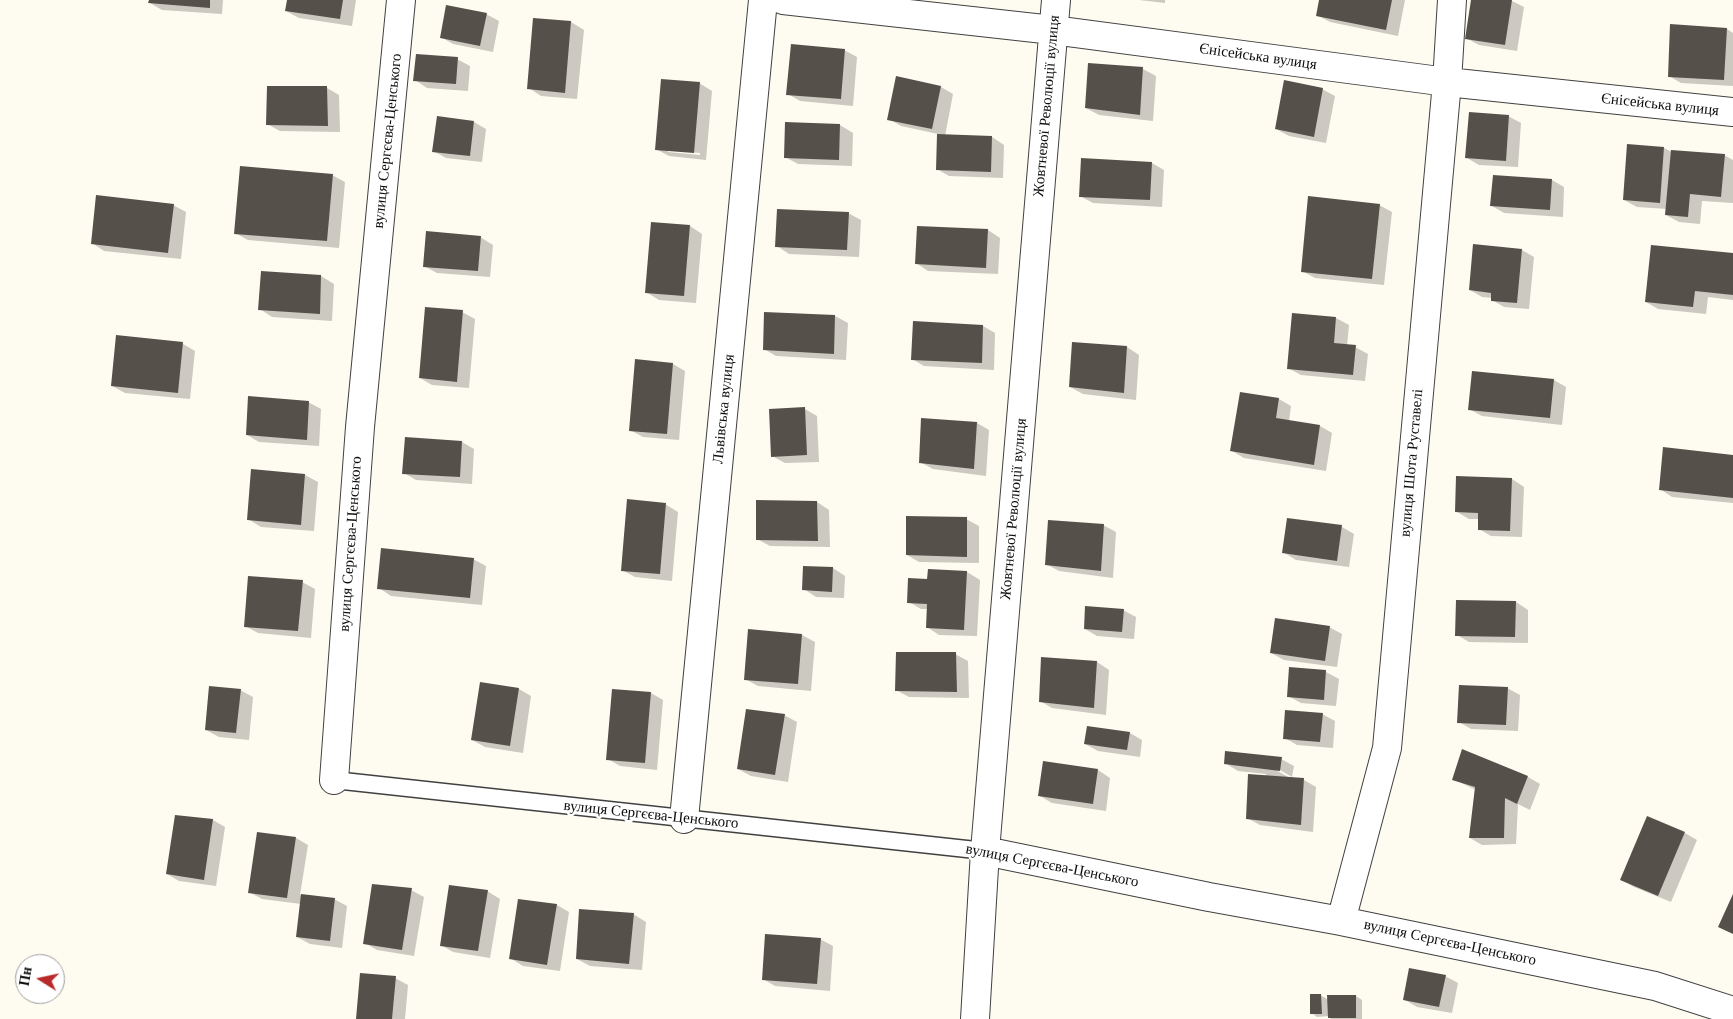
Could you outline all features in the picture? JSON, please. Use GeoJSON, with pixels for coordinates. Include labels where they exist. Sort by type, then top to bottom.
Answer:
{"type":"FeatureCollection","features":[{"type":"Feature","properties":{"kind":"street","name":"вулиця Сергєєва-Ценського"},"geometry":{"type":"LineString","coordinates":[[334,780],[360,427],[402,0]]}},
{"type":"Feature","properties":{"kind":"street","name":"Львівська вулиця"},"geometry":{"type":"LineString","coordinates":[[684,819],[763,0]]}},
{"type":"Feature","properties":{"kind":"street","name":"Єнісейська вулиця"},"geometry":{"type":"LineString","coordinates":[[783,0],[1053,30],[1447,82],[1733,112]]}},
{"type":"Feature","properties":{"kind":"street","name":"Жовтневої Революції вулиця"},"geometry":{"type":"LineString","coordinates":[[975,1019],[985,851],[1056,0]]}},
{"type":"Feature","properties":{"kind":"street","name":"вулиця Шота Руставелі"},"geometry":{"type":"LineString","coordinates":[[1341,921],[1387,748],[1447,82],[1452,0]]}},
{"type":"Feature","properties":{"kind":"street","name":"вулиця Сергєєва-Ценського"},"geometry":{"type":"LineString","coordinates":[[985,851],[1209,897],[1341,921],[1655,986],[1733,1011]]}},
{"type":"Feature","properties":{"kind":"lane","name":"вулиця Сергєєва-Ценського"},"geometry":{"type":"LineString","coordinates":[[334,780],[985,851]]}},
{"type":"Feature","properties":{"kind":"building"},"geometry":{"type":"Polygon","coordinates":[[[149,0],[210,0],[210,8],[148,3],[149,0]]]}},
{"type":"Feature","properties":{"kind":"building"},"geometry":{"type":"Polygon","coordinates":[[[287,0],[343,0],[340,19],[285,11],[287,0]]]}},
{"type":"Feature","properties":{"kind":"building"},"geometry":{"type":"Polygon","coordinates":[[[1319,0],[1392,0],[1386,30],[1316,16],[1319,0]]]}},
{"type":"Feature","properties":{"kind":"building"},"geometry":{"type":"Polygon","coordinates":[[[1471,0],[1512,0],[1505,45],[1465,39],[1471,0]]]}},
{"type":"Feature","properties":{"kind":"building"},"geometry":{"type":"Polygon","coordinates":[[[446,5],[487,13],[480,46],[440,38],[446,5]]]}},
{"type":"Feature","properties":{"kind":"building"},"geometry":{"type":"Polygon","coordinates":[[[533,18],[571,21],[565,93],[527,89],[533,18]]]}},
{"type":"Feature","properties":{"kind":"building"},"geometry":{"type":"Polygon","coordinates":[[[1670,24],[1727,28],[1724,80],[1668,77],[1670,24]]]}},
{"type":"Feature","properties":{"kind":"building"},"geometry":{"type":"Polygon","coordinates":[[[791,44],[845,49],[841,99],[786,95],[791,44]]]}},
{"type":"Feature","properties":{"kind":"building"},"geometry":{"type":"Polygon","coordinates":[[[416,54],[458,57],[456,84],[413,81],[416,54]]]}},
{"type":"Feature","properties":{"kind":"building"},"geometry":{"type":"Polygon","coordinates":[[[1088,63],[1143,67],[1140,115],[1085,108],[1088,63]]]}},
{"type":"Feature","properties":{"kind":"building"},"geometry":{"type":"Polygon","coordinates":[[[896,76],[941,86],[932,129],[887,120],[896,76]]]}},
{"type":"Feature","properties":{"kind":"building"},"geometry":{"type":"Polygon","coordinates":[[[661,79],[700,82],[694,153],[655,150],[661,79]]]}},
{"type":"Feature","properties":{"kind":"building"},"geometry":{"type":"Polygon","coordinates":[[[1284,80],[1323,88],[1314,137],[1275,129],[1284,80]]]}},
{"type":"Feature","properties":{"kind":"building"},"geometry":{"type":"Polygon","coordinates":[[[267,86],[327,86],[328,126],[266,125],[267,86]]]}},
{"type":"Feature","properties":{"kind":"building"},"geometry":{"type":"Polygon","coordinates":[[[1469,112],[1509,115],[1506,161],[1465,158],[1469,112]]]}},
{"type":"Feature","properties":{"kind":"building"},"geometry":{"type":"Polygon","coordinates":[[[437,116],[474,121],[470,156],[432,152],[437,116]]]}},
{"type":"Feature","properties":{"kind":"building"},"geometry":{"type":"Polygon","coordinates":[[[785,122],[840,124],[839,160],[784,158],[785,122]]]}},
{"type":"Feature","properties":{"kind":"building"},"geometry":{"type":"Polygon","coordinates":[[[937,134],[992,136],[991,172],[936,170],[937,134]]]}},
{"type":"Feature","properties":{"kind":"building"},"geometry":{"type":"Polygon","coordinates":[[[1627,144],[1664,147],[1660,203],[1623,200],[1627,144]]]}},
{"type":"Feature","properties":{"kind":"building"},"geometry":{"type":"Polygon","coordinates":[[[1671,150],[1725,154],[1721,197],[1690,194],[1688,217],[1665,215],[1671,150]]]}},
{"type":"Feature","properties":{"kind":"building"},"geometry":{"type":"Polygon","coordinates":[[[1081,158],[1152,162],[1150,200],[1079,197],[1081,158]]]}},
{"type":"Feature","properties":{"kind":"building"},"geometry":{"type":"Polygon","coordinates":[[[240,166],[333,174],[327,241],[234,234],[240,166]]]}},
{"type":"Feature","properties":{"kind":"building"},"geometry":{"type":"Polygon","coordinates":[[[1493,175],[1552,179],[1550,210],[1490,206],[1493,175]]]}},
{"type":"Feature","properties":{"kind":"building"},"geometry":{"type":"Polygon","coordinates":[[[96,195],[174,204],[168,253],[91,244],[96,195]]]}},
{"type":"Feature","properties":{"kind":"building"},"geometry":{"type":"Polygon","coordinates":[[[1308,196],[1380,204],[1372,279],[1301,272],[1308,196]]]}},
{"type":"Feature","properties":{"kind":"building"},"geometry":{"type":"Polygon","coordinates":[[[777,209],[849,212],[847,250],[775,247],[777,209]]]}},
{"type":"Feature","properties":{"kind":"building"},"geometry":{"type":"Polygon","coordinates":[[[651,222],[690,225],[684,296],[645,293],[651,222]]]}},
{"type":"Feature","properties":{"kind":"building"},"geometry":{"type":"Polygon","coordinates":[[[917,226],[988,229],[986,268],[915,264],[917,226]]]}},
{"type":"Feature","properties":{"kind":"building"},"geometry":{"type":"Polygon","coordinates":[[[426,231],[481,236],[478,271],[423,267],[426,231]]]}},
{"type":"Feature","properties":{"kind":"building"},"geometry":{"type":"Polygon","coordinates":[[[1473,244],[1522,249],[1517,303],[1491,301],[1491,293],[1469,290],[1473,244]]]}},
{"type":"Feature","properties":{"kind":"building"},"geometry":{"type":"Polygon","coordinates":[[[1651,245],[1733,253],[1733,295],[1695,291],[1693,307],[1645,302],[1651,245]]]}},
{"type":"Feature","properties":{"kind":"building"},"geometry":{"type":"Polygon","coordinates":[[[261,271],[321,275],[320,314],[258,310],[261,271]]]}},
{"type":"Feature","properties":{"kind":"building"},"geometry":{"type":"Polygon","coordinates":[[[425,307],[463,310],[457,382],[419,378],[425,307]]]}},
{"type":"Feature","properties":{"kind":"building"},"geometry":{"type":"Polygon","coordinates":[[[764,312],[835,315],[834,354],[763,350],[764,312]]]}},
{"type":"Feature","properties":{"kind":"building"},"geometry":{"type":"Polygon","coordinates":[[[1292,313],[1336,317],[1334,343],[1356,345],[1353,375],[1287,369],[1292,313]]]}},
{"type":"Feature","properties":{"kind":"building"},"geometry":{"type":"Polygon","coordinates":[[[913,321],[983,325],[982,363],[911,360],[913,321]]]}},
{"type":"Feature","properties":{"kind":"building"},"geometry":{"type":"Polygon","coordinates":[[[116,335],[183,342],[178,393],[111,386],[116,335]]]}},
{"type":"Feature","properties":{"kind":"building"},"geometry":{"type":"Polygon","coordinates":[[[1072,342],[1127,346],[1124,393],[1069,387],[1072,342]]]}},
{"type":"Feature","properties":{"kind":"building"},"geometry":{"type":"Polygon","coordinates":[[[635,359],[673,363],[667,434],[629,431],[635,359]]]}},
{"type":"Feature","properties":{"kind":"building"},"geometry":{"type":"Polygon","coordinates":[[[1472,371],[1554,379],[1550,418],[1468,410],[1472,371]]]}},
{"type":"Feature","properties":{"kind":"building"},"geometry":{"type":"Polygon","coordinates":[[[1240,392],[1279,398],[1276,418],[1320,425],[1314,465],[1230,451],[1240,392]]]}},
{"type":"Feature","properties":{"kind":"building"},"geometry":{"type":"Polygon","coordinates":[[[248,396],[309,401],[307,440],[246,435],[248,396]]]}},
{"type":"Feature","properties":{"kind":"building"},"geometry":{"type":"Polygon","coordinates":[[[805,407],[807,455],[771,457],[769,409],[805,407]]]}},
{"type":"Feature","properties":{"kind":"building"},"geometry":{"type":"Polygon","coordinates":[[[921,418],[977,422],[974,469],[919,463],[921,418]]]}},
{"type":"Feature","properties":{"kind":"building"},"geometry":{"type":"Polygon","coordinates":[[[405,437],[462,441],[460,477],[402,474],[405,437]]]}},
{"type":"Feature","properties":{"kind":"building"},"geometry":{"type":"Polygon","coordinates":[[[1663,447],[1733,455],[1733,498],[1659,490],[1663,447]]]}},
{"type":"Feature","properties":{"kind":"building"},"geometry":{"type":"Polygon","coordinates":[[[251,469],[305,474],[301,525],[247,520],[251,469]]]}},
{"type":"Feature","properties":{"kind":"building"},"geometry":{"type":"Polygon","coordinates":[[[1456,476],[1512,478],[1510,531],[1478,530],[1478,513],[1455,512],[1456,476]]]}},
{"type":"Feature","properties":{"kind":"building"},"geometry":{"type":"Polygon","coordinates":[[[627,499],[666,503],[660,574],[621,571],[627,499]]]}},
{"type":"Feature","properties":{"kind":"building"},"geometry":{"type":"Polygon","coordinates":[[[756,500],[817,501],[818,541],[756,540],[756,500]]]}},
{"type":"Feature","properties":{"kind":"building"},"geometry":{"type":"Polygon","coordinates":[[[906,516],[967,517],[967,557],[906,555],[906,516]]]}},
{"type":"Feature","properties":{"kind":"building"},"geometry":{"type":"Polygon","coordinates":[[[1287,518],[1342,525],[1337,561],[1282,553],[1287,518]]]}},
{"type":"Feature","properties":{"kind":"building"},"geometry":{"type":"Polygon","coordinates":[[[1048,520],[1104,524],[1101,571],[1045,565],[1048,520]]]}},
{"type":"Feature","properties":{"kind":"building"},"geometry":{"type":"Polygon","coordinates":[[[381,548],[474,558],[470,598],[377,589],[381,548]]]}},
{"type":"Feature","properties":{"kind":"building"},"geometry":{"type":"Polygon","coordinates":[[[803,566],[833,567],[832,592],[802,590],[803,566]]]}},
{"type":"Feature","properties":{"kind":"building"},"geometry":{"type":"Polygon","coordinates":[[[928,569],[967,571],[964,630],[926,628],[927,604],[907,603],[908,578],[927,579],[928,569]]]}},
{"type":"Feature","properties":{"kind":"building"},"geometry":{"type":"Polygon","coordinates":[[[248,576],[303,580],[298,631],[244,627],[248,576]]]}},
{"type":"Feature","properties":{"kind":"building"},"geometry":{"type":"Polygon","coordinates":[[[1456,600],[1516,601],[1515,637],[1455,636],[1456,600]]]}},
{"type":"Feature","properties":{"kind":"building"},"geometry":{"type":"Polygon","coordinates":[[[1085,606],[1124,609],[1122,632],[1084,629],[1085,606]]]}},
{"type":"Feature","properties":{"kind":"building"},"geometry":{"type":"Polygon","coordinates":[[[1275,618],[1330,626],[1325,661],[1270,653],[1275,618]]]}},
{"type":"Feature","properties":{"kind":"building"},"geometry":{"type":"Polygon","coordinates":[[[748,629],[802,634],[798,684],[744,680],[748,629]]]}},
{"type":"Feature","properties":{"kind":"building"},"geometry":{"type":"Polygon","coordinates":[[[896,652],[956,652],[957,692],[895,691],[896,652]]]}},
{"type":"Feature","properties":{"kind":"building"},"geometry":{"type":"Polygon","coordinates":[[[1041,657],[1097,661],[1094,708],[1039,702],[1041,657]]]}},
{"type":"Feature","properties":{"kind":"building"},"geometry":{"type":"Polygon","coordinates":[[[1289,667],[1326,670],[1324,700],[1287,697],[1289,667]]]}},
{"type":"Feature","properties":{"kind":"building"},"geometry":{"type":"Polygon","coordinates":[[[480,682],[519,688],[510,746],[471,740],[480,682]]]}},
{"type":"Feature","properties":{"kind":"building"},"geometry":{"type":"Polygon","coordinates":[[[1459,685],[1508,687],[1506,725],[1457,723],[1459,685]]]}},
{"type":"Feature","properties":{"kind":"building"},"geometry":{"type":"Polygon","coordinates":[[[209,686],[241,689],[236,733],[205,730],[209,686]]]}},
{"type":"Feature","properties":{"kind":"building"},"geometry":{"type":"Polygon","coordinates":[[[612,689],[651,692],[645,763],[606,760],[612,689]]]}},
{"type":"Feature","properties":{"kind":"building"},"geometry":{"type":"Polygon","coordinates":[[[746,709],[785,714],[775,775],[737,769],[746,709]]]}},
{"type":"Feature","properties":{"kind":"building"},"geometry":{"type":"Polygon","coordinates":[[[1285,710],[1323,713],[1320,742],[1283,739],[1285,710]]]}},
{"type":"Feature","properties":{"kind":"building"},"geometry":{"type":"Polygon","coordinates":[[[1087,726],[1130,732],[1127,750],[1084,744],[1087,726]]]}},
{"type":"Feature","properties":{"kind":"building"},"geometry":{"type":"Polygon","coordinates":[[[1462,749],[1528,776],[1517,804],[1505,798],[1504,838],[1469,838],[1475,787],[1452,780],[1462,749]]]}},
{"type":"Feature","properties":{"kind":"building"},"geometry":{"type":"Polygon","coordinates":[[[1225,751],[1282,757],[1280,771],[1224,764],[1225,751]]]}},
{"type":"Feature","properties":{"kind":"building"},"geometry":{"type":"Polygon","coordinates":[[[1043,761],[1098,769],[1093,804],[1038,796],[1043,761]]]}},
{"type":"Feature","properties":{"kind":"building"},"geometry":{"type":"Polygon","coordinates":[[[1248,774],[1304,778],[1301,825],[1246,819],[1248,774]]]}},
{"type":"Feature","properties":{"kind":"building"},"geometry":{"type":"Polygon","coordinates":[[[175,815],[213,819],[204,880],[166,874],[175,815]]]}},
{"type":"Feature","properties":{"kind":"building"},"geometry":{"type":"Polygon","coordinates":[[[1647,816],[1685,832],[1658,896],[1620,880],[1647,816]]]}},
{"type":"Feature","properties":{"kind":"building"},"geometry":{"type":"Polygon","coordinates":[[[257,832],[296,837],[287,898],[248,893],[257,832]]]}},
{"type":"Feature","properties":{"kind":"building"},"geometry":{"type":"Polygon","coordinates":[[[372,884],[412,888],[402,950],[363,944],[372,884]]]}},
{"type":"Feature","properties":{"kind":"building"},"geometry":{"type":"Polygon","coordinates":[[[449,885],[488,890],[478,951],[440,946],[449,885]]]}},
{"type":"Feature","properties":{"kind":"building"},"geometry":{"type":"Polygon","coordinates":[[[301,894],[335,898],[330,941],[296,937],[301,894]]]}},
{"type":"Feature","properties":{"kind":"building"},"geometry":{"type":"Polygon","coordinates":[[[1733,894],[1733,934],[1718,927],[1733,894]]]}},
{"type":"Feature","properties":{"kind":"building"},"geometry":{"type":"Polygon","coordinates":[[[518,899],[557,904],[547,965],[509,959],[518,899]]]}},
{"type":"Feature","properties":{"kind":"building"},"geometry":{"type":"Polygon","coordinates":[[[579,909],[634,913],[629,964],[576,959],[579,909]]]}},
{"type":"Feature","properties":{"kind":"building"},"geometry":{"type":"Polygon","coordinates":[[[765,934],[821,938],[817,984],[762,980],[765,934]]]}},
{"type":"Feature","properties":{"kind":"building"},"geometry":{"type":"Polygon","coordinates":[[[1409,968],[1446,975],[1439,1007],[1403,1000],[1409,968]]]}},
{"type":"Feature","properties":{"kind":"building"},"geometry":{"type":"Polygon","coordinates":[[[360,973],[396,976],[392,1019],[356,1019],[360,973]]]}},
{"type":"Feature","properties":{"kind":"building"},"geometry":{"type":"Polygon","coordinates":[[[1310,994],[1321,994],[1322,1014],[1310,1014],[1310,994]]]}},
{"type":"Feature","properties":{"kind":"building"},"geometry":{"type":"Polygon","coordinates":[[[1327,995],[1356,995],[1356,1018],[1328,1018],[1327,995]]]}}]}
